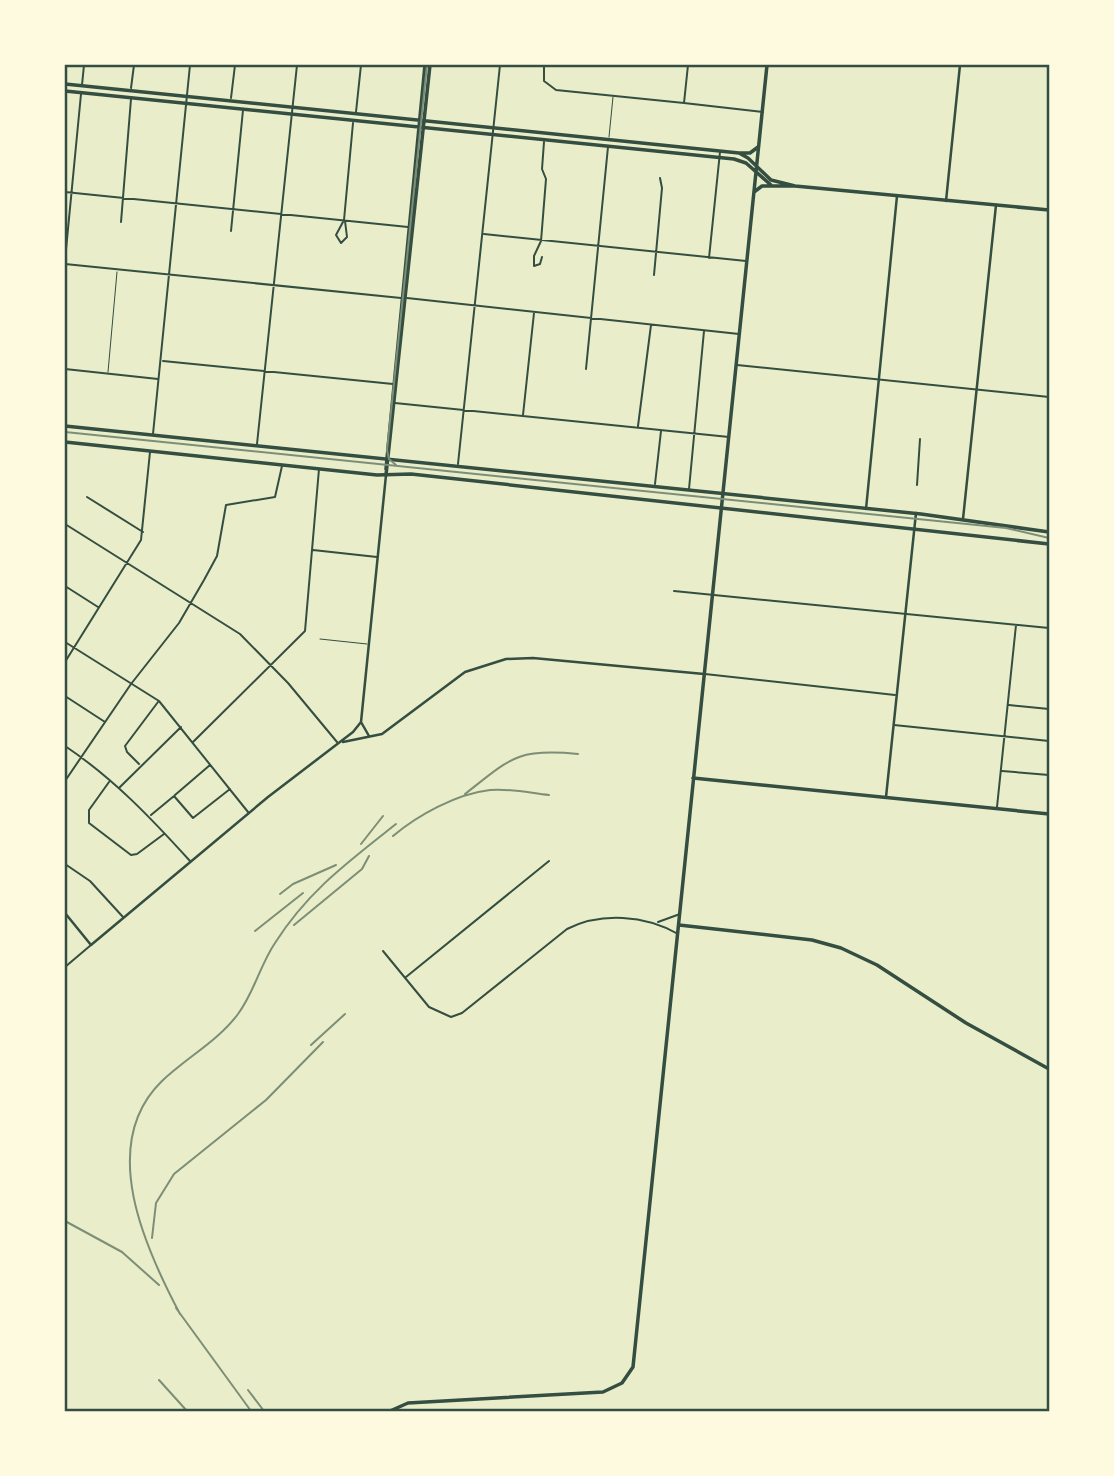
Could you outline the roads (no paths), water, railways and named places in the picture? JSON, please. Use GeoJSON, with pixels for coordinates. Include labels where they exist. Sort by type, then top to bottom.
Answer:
{"type":"FeatureCollection","features":[{"type":"Feature","properties":{"kind":"main road"},"geometry":{"type":"LineString","coordinates":[[388,458],[393,384],[428,65]]}},
{"type":"Feature","properties":{"kind":"main road"},"geometry":{"type":"LineString","coordinates":[[390,1411],[404,1403],[603,1392],[622,1383],[631,1373],[638,1338],[693,778],[768,65]]}},
{"type":"Feature","properties":{"kind":"main road"},"geometry":{"type":"LineString","coordinates":[[65,84],[738,153],[750,153],[759,145]]}},
{"type":"Feature","properties":{"kind":"main road"},"geometry":{"type":"LineString","coordinates":[[65,91],[743,161],[771,185]]}},
{"type":"Feature","properties":{"kind":"main road"},"geometry":{"type":"LineString","coordinates":[[386,475],[421,127]]}},
{"type":"Feature","properties":{"kind":"main road"},"geometry":{"type":"LineString","coordinates":[[599,146],[600,139]]}},
{"type":"Feature","properties":{"kind":"main road"},"geometry":{"type":"LineString","coordinates":[[738,153],[771,180],[795,186]]}},
{"type":"Feature","properties":{"kind":"main road"},"geometry":{"type":"LineString","coordinates":[[754,193],[762,186],[795,186],[1049,210]]}},
{"type":"Feature","properties":{"kind":"main road"},"geometry":{"type":"LineString","coordinates":[[65,426],[916,513],[1049,532]]}},
{"type":"Feature","properties":{"kind":"main road"},"geometry":{"type":"LineString","coordinates":[[65,442],[319,469],[386,475],[411,474],[1049,544]]}},
{"type":"Feature","properties":{"kind":"main road"},"geometry":{"type":"LineString","coordinates":[[693,778],[1049,814]]}},
{"type":"Feature","properties":{"kind":"main road"},"geometry":{"type":"LineString","coordinates":[[679,925],[813,940],[841,947],[877,965],[974,1028],[1049,1069]]}},
{"type":"Feature","properties":{"kind":"street"},"geometry":{"type":"LineString","coordinates":[[82,86],[84,65]]}},
{"type":"Feature","properties":{"kind":"street"},"geometry":{"type":"LineString","coordinates":[[131,90],[134,65]]}},
{"type":"Feature","properties":{"kind":"street"},"geometry":{"type":"LineString","coordinates":[[153,435],[190,65]]}},
{"type":"Feature","properties":{"kind":"street"},"geometry":{"type":"LineString","coordinates":[[231,101],[235,65]]}},
{"type":"Feature","properties":{"kind":"street"},"geometry":{"type":"LineString","coordinates":[[257,445],[297,65]]}},
{"type":"Feature","properties":{"kind":"street"},"geometry":{"type":"LineString","coordinates":[[356,113],[361,65]]}},
{"type":"Feature","properties":{"kind":"street"},"geometry":{"type":"LineString","coordinates":[[458,466],[500,65]]}},
{"type":"Feature","properties":{"kind":"street"},"geometry":{"type":"LineString","coordinates":[[544,65],[542,76],[548,87],[613,97],[763,112]]}},
{"type":"Feature","properties":{"kind":"street"},"geometry":{"type":"LineString","coordinates":[[684,103],[688,65]]}},
{"type":"Feature","properties":{"kind":"street"},"geometry":{"type":"LineString","coordinates":[[946,201],[960,65]]}},
{"type":"Feature","properties":{"kind":"street"},"geometry":{"type":"LineString","coordinates":[[65,260],[81,93]]}},
{"type":"Feature","properties":{"kind":"street"},"geometry":{"type":"LineString","coordinates":[[121,222],[131,98]]}},
{"type":"Feature","properties":{"kind":"street"},"geometry":{"type":"LineString","coordinates":[[231,231],[244,109]]}},
{"type":"Feature","properties":{"kind":"street"},"geometry":{"type":"LineString","coordinates":[[344,220],[337,236],[341,243],[347,237],[344,220],[354,120]]}},
{"type":"Feature","properties":{"kind":"street"},"geometry":{"type":"LineString","coordinates":[[542,257],[540,264],[534,266],[534,256],[541,241],[546,179],[542,164],[544,140]]}},
{"type":"Feature","properties":{"kind":"street"},"geometry":{"type":"LineString","coordinates":[[586,369],[608,146]]}},
{"type":"Feature","properties":{"kind":"street"},"geometry":{"type":"LineString","coordinates":[[709,258],[720,151]]}},
{"type":"Feature","properties":{"kind":"street"},"geometry":{"type":"LineString","coordinates":[[654,275],[662,188],[660,177]]}},
{"type":"Feature","properties":{"kind":"street"},"geometry":{"type":"LineString","coordinates":[[65,192],[409,227]]}},
{"type":"Feature","properties":{"kind":"street"},"geometry":{"type":"LineString","coordinates":[[866,509],[897,196]]}},
{"type":"Feature","properties":{"kind":"street"},"geometry":{"type":"LineString","coordinates":[[963,519],[996,205]]}},
{"type":"Feature","properties":{"kind":"street"},"geometry":{"type":"LineString","coordinates":[[482,234],[747,261]]}},
{"type":"Feature","properties":{"kind":"street"},"geometry":{"type":"LineString","coordinates":[[65,264],[740,334]]}},
{"type":"Feature","properties":{"kind":"street"},"geometry":{"type":"LineString","coordinates":[[523,416],[534,313]]}},
{"type":"Feature","properties":{"kind":"street"},"geometry":{"type":"LineString","coordinates":[[638,427],[651,325]]}},
{"type":"Feature","properties":{"kind":"street"},"geometry":{"type":"LineString","coordinates":[[689,490],[704,330]]}},
{"type":"Feature","properties":{"kind":"street"},"geometry":{"type":"LineString","coordinates":[[162,360],[393,384]]}},
{"type":"Feature","properties":{"kind":"street"},"geometry":{"type":"LineString","coordinates":[[737,365],[1049,397]]}},
{"type":"Feature","properties":{"kind":"street"},"geometry":{"type":"LineString","coordinates":[[65,369],[160,379]]}},
{"type":"Feature","properties":{"kind":"street"},"geometry":{"type":"LineString","coordinates":[[395,403],[730,438]]}},
{"type":"Feature","properties":{"kind":"street"},"geometry":{"type":"LineString","coordinates":[[655,487],[661,430]]}},
{"type":"Feature","properties":{"kind":"street"},"geometry":{"type":"LineString","coordinates":[[917,485],[920,439]]}},
{"type":"Feature","properties":{"kind":"street"},"geometry":{"type":"LineString","coordinates":[[65,663],[144,533],[150,451]]}},
{"type":"Feature","properties":{"kind":"street"},"geometry":{"type":"LineString","coordinates":[[65,781],[191,601],[217,556],[224,509],[231,502],[275,497],[282,465]]}},
{"type":"Feature","properties":{"kind":"street"},"geometry":{"type":"LineString","coordinates":[[194,742],[305,631],[319,469]]}},
{"type":"Feature","properties":{"kind":"street"},"geometry":{"type":"LineString","coordinates":[[369,737],[361,722],[386,475]]}},
{"type":"Feature","properties":{"kind":"street"},"geometry":{"type":"LineString","coordinates":[[87,497],[144,533]]}},
{"type":"Feature","properties":{"kind":"street"},"geometry":{"type":"LineString","coordinates":[[887,797],[916,513]]}},
{"type":"Feature","properties":{"kind":"street"},"geometry":{"type":"LineString","coordinates":[[65,524],[240,634],[339,743]]}},
{"type":"Feature","properties":{"kind":"street"},"geometry":{"type":"LineString","coordinates":[[312,550],[378,558]]}},
{"type":"Feature","properties":{"kind":"street"},"geometry":{"type":"LineString","coordinates":[[65,586],[99,607]]}},
{"type":"Feature","properties":{"kind":"street"},"geometry":{"type":"LineString","coordinates":[[674,592],[1049,628]]}},
{"type":"Feature","properties":{"kind":"street"},"geometry":{"type":"LineString","coordinates":[[997,808],[1016,625]]}},
{"type":"Feature","properties":{"kind":"street"},"geometry":{"type":"LineString","coordinates":[[65,642],[159,701],[248,813]]}},
{"type":"Feature","properties":{"kind":"street"},"geometry":{"type":"LineString","coordinates":[[339,743],[382,734],[465,672],[506,659],[533,658],[897,695]]}},
{"type":"Feature","properties":{"kind":"street"},"geometry":{"type":"LineString","coordinates":[[65,696],[106,722]]}},
{"type":"Feature","properties":{"kind":"street"},"geometry":{"type":"LineString","coordinates":[[140,766],[125,746],[159,701]]}},
{"type":"Feature","properties":{"kind":"street"},"geometry":{"type":"LineString","coordinates":[[1008,705],[1049,709]]}},
{"type":"Feature","properties":{"kind":"street"},"geometry":{"type":"LineString","coordinates":[[65,967],[248,813],[339,743],[361,722]]}},
{"type":"Feature","properties":{"kind":"street"},"geometry":{"type":"LineString","coordinates":[[894,725],[1049,741]]}},
{"type":"Feature","properties":{"kind":"street"},"geometry":{"type":"LineString","coordinates":[[119,788],[182,727]]}},
{"type":"Feature","properties":{"kind":"street"},"geometry":{"type":"LineString","coordinates":[[65,746],[82,757],[150,815],[190,861]]}},
{"type":"Feature","properties":{"kind":"street"},"geometry":{"type":"LineString","coordinates":[[150,815],[211,764]]}},
{"type":"Feature","properties":{"kind":"street"},"geometry":{"type":"LineString","coordinates":[[1001,770],[1049,775]]}},
{"type":"Feature","properties":{"kind":"street"},"geometry":{"type":"LineString","coordinates":[[110,780],[89,810],[89,822],[133,856],[165,833]]}},
{"type":"Feature","properties":{"kind":"street"},"geometry":{"type":"LineString","coordinates":[[174,796],[193,818],[230,789]]}},
{"type":"Feature","properties":{"kind":"street"},"geometry":{"type":"LineString","coordinates":[[406,978],[550,861]]}},
{"type":"Feature","properties":{"kind":"street"},"geometry":{"type":"LineString","coordinates":[[65,864],[90,881],[123,917]]}},
{"type":"Feature","properties":{"kind":"street"},"geometry":{"type":"LineString","coordinates":[[65,913],[91,945]]}},
{"type":"Feature","properties":{"kind":"street"},"geometry":{"type":"LineString","coordinates":[[383,951],[429,1007],[451,1017],[462,1013],[567,929],[582,922],[602,918],[657,922],[681,914]]}},
{"type":"Feature","properties":{"kind":"street"},"geometry":{"type":"LineString","coordinates":[[657,922],[678,934]]}},
{"type":"Feature","properties":{"kind":"lane"},"geometry":{"type":"LineString","coordinates":[[609,139],[613,97]]}},
{"type":"Feature","properties":{"kind":"lane"},"geometry":{"type":"LineString","coordinates":[[108,374],[117,270]]}},
{"type":"Feature","properties":{"kind":"lane"},"geometry":{"type":"LineString","coordinates":[[320,639],[369,644]]}},
{"type":"Feature","properties":{"kind":"tram line"},"geometry":{"type":"LineString","coordinates":[[396,465],[389,459],[387,450],[427,65]]}},
{"type":"Feature","properties":{"kind":"tram line"},"geometry":{"type":"LineString","coordinates":[[65,432],[1006,528],[1049,538]]}},
{"type":"Feature","properties":{"kind":"railway"},"geometry":{"type":"LineString","coordinates":[[465,794],[516,758],[541,753],[578,754]]}},
{"type":"Feature","properties":{"kind":"railway"},"geometry":{"type":"LineString","coordinates":[[393,836],[438,807],[477,792],[505,790],[549,795]]}},
{"type":"Feature","properties":{"kind":"railway"},"geometry":{"type":"LineString","coordinates":[[361,844],[383,816]]}},
{"type":"Feature","properties":{"kind":"railway"},"geometry":{"type":"LineString","coordinates":[[180,1314],[153,1259],[134,1196],[130,1165],[132,1135],[143,1106],[162,1081],[221,1033],[238,1014],[270,952],[301,908],[330,878],[396,824]]}},
{"type":"Feature","properties":{"kind":"railway"},"geometry":{"type":"LineString","coordinates":[[294,925],[362,869],[369,856]]}},
{"type":"Feature","properties":{"kind":"railway"},"geometry":{"type":"LineString","coordinates":[[280,894],[293,884],[336,865]]}},
{"type":"Feature","properties":{"kind":"railway"},"geometry":{"type":"LineString","coordinates":[[255,931],[303,893]]}},
{"type":"Feature","properties":{"kind":"railway"},"geometry":{"type":"LineString","coordinates":[[311,1045],[345,1014]]}},
{"type":"Feature","properties":{"kind":"railway"},"geometry":{"type":"LineString","coordinates":[[152,1238],[156,1203],[174,1174],[266,1100],[323,1042]]}},
{"type":"Feature","properties":{"kind":"railway"},"geometry":{"type":"LineString","coordinates":[[65,1221],[122,1252],[159,1285]]}},
{"type":"Feature","properties":{"kind":"railway"},"geometry":{"type":"LineString","coordinates":[[176,1308],[251,1411]]}},
{"type":"Feature","properties":{"kind":"railway"},"geometry":{"type":"LineString","coordinates":[[159,1380],[187,1411]]}},
{"type":"Feature","properties":{"kind":"railway"},"geometry":{"type":"LineString","coordinates":[[248,1390],[264,1411]]}}]}
